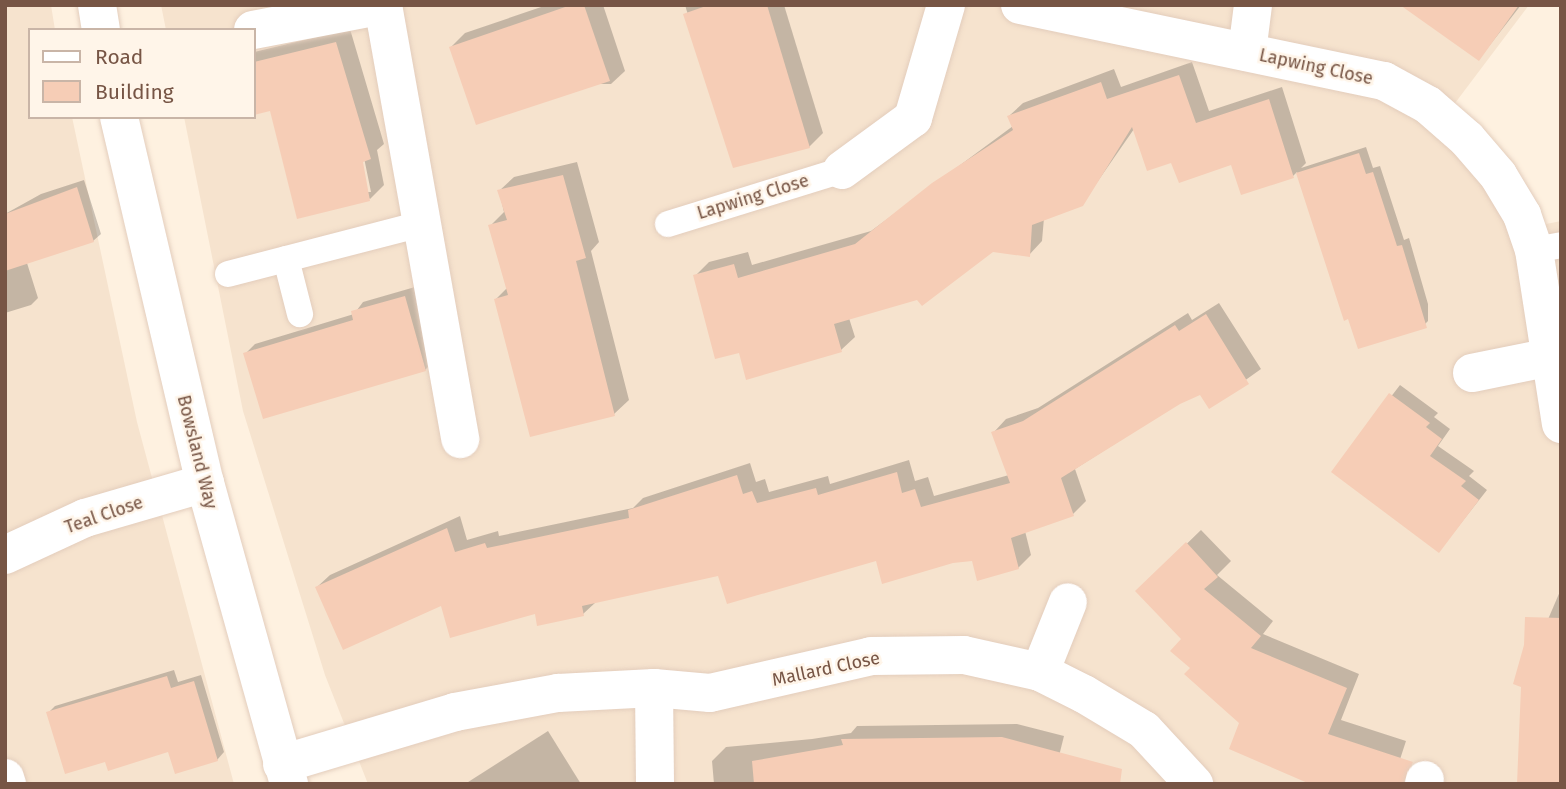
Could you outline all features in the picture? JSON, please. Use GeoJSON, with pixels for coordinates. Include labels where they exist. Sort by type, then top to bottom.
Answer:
{"type":"FeatureCollection","features":[{"type":"Feature","properties":{"kind":"street"},"geometry":{"type":"LineString","coordinates":[[97,5],[101,28]]}},
{"type":"Feature","properties":{"kind":"street"},"geometry":{"type":"LineString","coordinates":[[256,29],[384,5],[460,439]]}},
{"type":"Feature","properties":{"kind":"street","name":"Lapwing Close"},"geometry":{"type":"LineString","coordinates":[[842,170],[913,118],[946,5]]}},
{"type":"Feature","properties":{"kind":"street","name":"Lapwing Close"},"geometry":{"type":"LineString","coordinates":[[1020,5],[1384,81],[1428,105],[1467,139],[1498,175],[1522,215],[1547,247],[1550,357],[1561,424]]}},
{"type":"Feature","properties":{"kind":"street"},"geometry":{"type":"LineString","coordinates":[[1247,52],[1253,5]]}},
{"type":"Feature","properties":{"kind":"street","name":"Bowsland Way"},"geometry":{"type":"LineString","coordinates":[[119,119],[205,483],[285,774]]}},
{"type":"Feature","properties":{"kind":"street"},"geometry":{"type":"LineString","coordinates":[[1472,373],[1550,357]]}},
{"type":"Feature","properties":{"kind":"street","name":"Teal Close"},"geometry":{"type":"LineString","coordinates":[[5,555],[85,518],[205,483]]}},
{"type":"Feature","properties":{"kind":"street"},"geometry":{"type":"LineString","coordinates":[[1040,672],[1068,602]]}},
{"type":"Feature","properties":{"kind":"street","name":"Mallard Close"},"geometry":{"type":"LineString","coordinates":[[285,774],[455,712],[558,693],[654,688],[710,693],[871,656],[964,655],[1040,672],[1144,730],[1194,784]]}},
{"type":"Feature","properties":{"kind":"street"},"geometry":{"type":"LineString","coordinates":[[654,688],[655,784]]}},
{"type":"Feature","properties":{"kind":"street"},"geometry":{"type":"LineString","coordinates":[[5,778],[7,784]]}},
{"type":"Feature","properties":{"kind":"lane","name":"Lapwing Close"},"geometry":{"type":"LineString","coordinates":[[668,224],[842,170]]}},
{"type":"Feature","properties":{"kind":"lane"},"geometry":{"type":"LineString","coordinates":[[228,274],[422,224]]}},
{"type":"Feature","properties":{"kind":"lane"},"geometry":{"type":"LineString","coordinates":[[286,259],[300,314]]}},
{"type":"Feature","properties":{"kind":"shaded area"},"geometry":{"type":"Polygon","coordinates":[[[5,5],[51,5],[55,28],[28,28],[28,119],[72,119],[137,422],[234,784],[5,784],[5,5]]]}},
{"type":"Feature","properties":{"kind":"shaded area"},"geometry":{"type":"Polygon","coordinates":[[[161,5],[1529,5],[1434,131],[1521,229],[1561,221],[1561,784],[368,784],[325,675],[243,411],[184,119],[256,119],[256,28],[166,28],[161,5]]]}},
{"type":"Feature","properties":{"kind":"building"},"geometry":{"type":"Polygon","coordinates":[[[571,5],[584,5],[610,81],[476,125],[449,47],[571,5]]]}},
{"type":"Feature","properties":{"kind":"building"},"geometry":{"type":"Polygon","coordinates":[[[709,5],[767,5],[810,148],[733,168],[683,14],[709,5]]]}},
{"type":"Feature","properties":{"kind":"building"},"geometry":{"type":"Polygon","coordinates":[[[1400,5],[1519,5],[1479,61],[1400,5]]]}},
{"type":"Feature","properties":{"kind":"building"},"geometry":{"type":"Polygon","coordinates":[[[336,42],[371,159],[363,162],[370,201],[297,219],[270,111],[256,114],[256,62],[336,42]]]}},
{"type":"Feature","properties":{"kind":"building"},"geometry":{"type":"Polygon","coordinates":[[[1179,75],[1196,123],[1269,99],[1294,178],[1241,195],[1231,165],[1179,183],[1171,163],[1147,171],[1132,127],[1083,206],[1032,225],[1030,257],[993,252],[922,306],[917,300],[834,324],[842,352],[746,380],[739,353],[715,359],[693,275],[734,264],[738,278],[855,244],[932,183],[1013,130],[1007,116],[1101,82],[1107,99],[1179,75]]]}},
{"type":"Feature","properties":{"kind":"building"},"geometry":{"type":"Polygon","coordinates":[[[1359,153],[1366,174],[1373,172],[1397,246],[1402,245],[1427,328],[1358,349],[1348,319],[1344,321],[1296,173],[1359,153]]]}},
{"type":"Feature","properties":{"kind":"building"},"geometry":{"type":"Polygon","coordinates":[[[563,175],[586,258],[576,261],[615,416],[530,437],[494,299],[508,295],[488,225],[507,220],[497,190],[563,175]]]}},
{"type":"Feature","properties":{"kind":"building"},"geometry":{"type":"Polygon","coordinates":[[[77,187],[94,242],[5,271],[5,214],[77,187]]]}},
{"type":"Feature","properties":{"kind":"building"},"geometry":{"type":"Polygon","coordinates":[[[405,296],[426,371],[263,419],[243,353],[353,320],[351,311],[405,296]]]}},
{"type":"Feature","properties":{"kind":"building"},"geometry":{"type":"Polygon","coordinates":[[[1206,314],[1249,384],[1209,409],[1200,395],[1180,404],[1061,478],[1074,516],[1011,538],[1019,569],[977,581],[972,561],[953,563],[882,584],[876,561],[727,604],[718,576],[582,606],[584,616],[537,626],[535,614],[450,638],[441,606],[343,650],[315,587],[447,528],[455,552],[485,543],[487,548],[629,518],[628,510],[737,475],[743,494],[752,491],[757,503],[816,488],[818,495],[897,472],[902,493],[915,489],[921,507],[1010,483],[991,432],[1023,421],[1175,325],[1179,331],[1206,314]]]}},
{"type":"Feature","properties":{"kind":"building"},"geometry":{"type":"Polygon","coordinates":[[[1389,393],[1430,423],[1426,427],[1442,439],[1430,456],[1466,481],[1461,486],[1479,500],[1439,553],[1331,472],[1389,393]]]}},
{"type":"Feature","properties":{"kind":"building"},"geometry":{"type":"Polygon","coordinates":[[[1186,542],[1218,577],[1204,589],[1261,636],[1251,648],[1347,688],[1328,734],[1413,762],[1403,784],[1310,784],[1229,749],[1239,723],[1184,674],[1190,668],[1170,651],[1181,639],[1135,591],[1186,542]]]}},
{"type":"Feature","properties":{"kind":"building"},"geometry":{"type":"Polygon","coordinates":[[[1525,617],[1561,618],[1561,784],[1517,784],[1521,687],[1513,684],[1524,645],[1525,617]]]}},
{"type":"Feature","properties":{"kind":"building"},"geometry":{"type":"Polygon","coordinates":[[[167,676],[171,688],[194,681],[218,761],[175,774],[168,752],[108,771],[105,762],[65,774],[46,712],[167,676]]]}},
{"type":"Feature","properties":{"kind":"building"},"geometry":{"type":"Polygon","coordinates":[[[1002,737],[1122,769],[1120,784],[754,784],[752,761],[843,745],[841,739],[1002,737]]]}}]}
